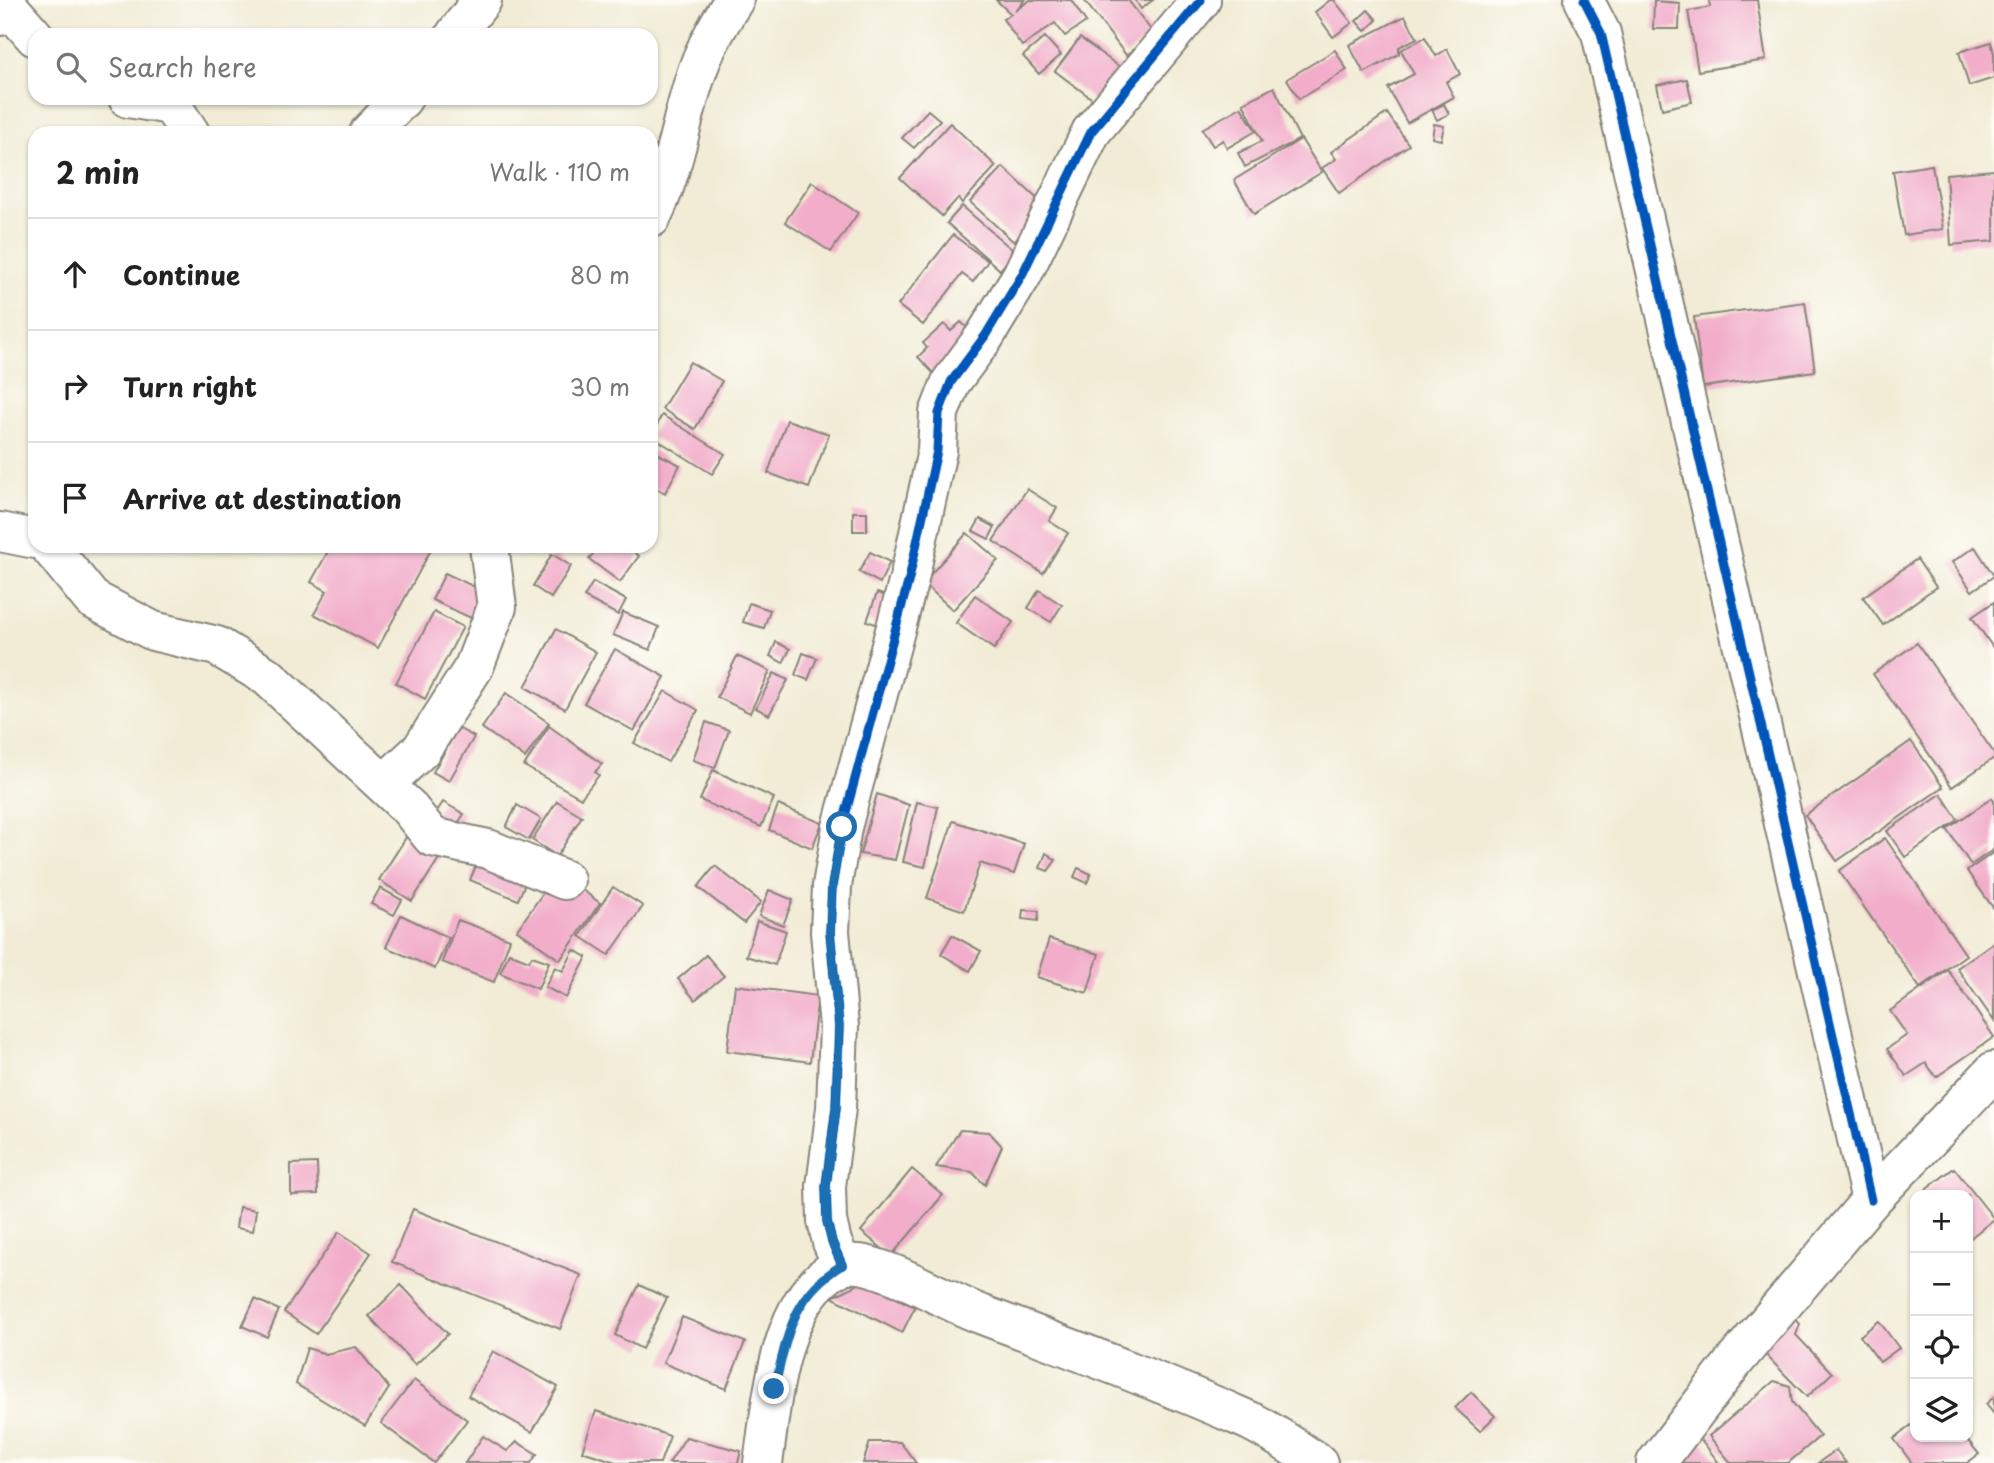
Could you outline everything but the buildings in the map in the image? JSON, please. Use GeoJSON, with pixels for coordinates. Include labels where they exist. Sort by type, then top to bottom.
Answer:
{"type":"FeatureCollection","features":[{"type":"Feature","properties":{"kind":"street"},"geometry":{"type":"LineString","coordinates":[[460,28],[482,0]]}},
{"type":"Feature","properties":{"kind":"street"},"geometry":{"type":"LineString","coordinates":[[658,205],[696,75],[734,0]]}},
{"type":"Feature","properties":{"kind":"street"},"geometry":{"type":"LineString","coordinates":[[842,1265],[827,1221],[826,1186],[836,1108],[839,1026],[830,932],[832,886],[842,827],[909,579],[937,451],[939,413],[951,382],[985,336],[1022,275],[1091,132],[1201,0]]}},
{"type":"Feature","properties":{"kind":"street"},"geometry":{"type":"LineString","coordinates":[[1584,0],[1601,33],[1871,1200]]}},
{"type":"Feature","properties":{"kind":"street"},"geometry":{"type":"LineString","coordinates":[[0,16],[7,5],[28,29]]}},
{"type":"Feature","properties":{"kind":"street"},"geometry":{"type":"LineString","coordinates":[[171,105],[185,126]]}},
{"type":"Feature","properties":{"kind":"street"},"geometry":{"type":"LineString","coordinates":[[376,126],[396,105]]}},
{"type":"Feature","properties":{"kind":"street"},"geometry":{"type":"LineString","coordinates":[[0,532],[28,538]]}},
{"type":"Feature","properties":{"kind":"street"},"geometry":{"type":"LineString","coordinates":[[55,553],[92,599],[153,631],[217,646],[268,677],[408,807],[432,837],[488,849],[565,880]]}},
{"type":"Feature","properties":{"kind":"street"},"geometry":{"type":"LineString","coordinates":[[384,785],[421,750],[474,667],[497,607],[490,553]]}},
{"type":"Feature","properties":{"kind":"street"},"geometry":{"type":"LineString","coordinates":[[1656,1463],[1733,1363],[1871,1200],[1994,1070]]}},
{"type":"Feature","properties":{"kind":"street"},"geometry":{"type":"LineString","coordinates":[[763,1463],[774,1389],[791,1321],[808,1294],[827,1274],[842,1265],[862,1264],[890,1273],[979,1314],[1101,1359],[1253,1423],[1318,1463]]}},
{"type":"Feature","properties":{"kind":"cycle path"},"geometry":{"type":"LineString","coordinates":[[842,1265],[827,1221],[826,1186],[836,1108],[839,1026],[830,932],[832,886],[842,827],[909,579],[937,451],[939,413],[951,382],[985,336],[1022,275],[1091,132],[1201,0]]}},
{"type":"Feature","properties":{"kind":"cycle path"},"geometry":{"type":"LineString","coordinates":[[1584,0],[1601,33],[1871,1200]]}},
{"type":"Feature","properties":{"kind":"route"},"geometry":{"type":"LineString","coordinates":[[774,1389],[791,1321],[808,1294],[827,1274],[842,1265],[827,1221],[826,1186],[836,1108],[839,1026],[830,932],[832,886],[842,827]]}}]}
